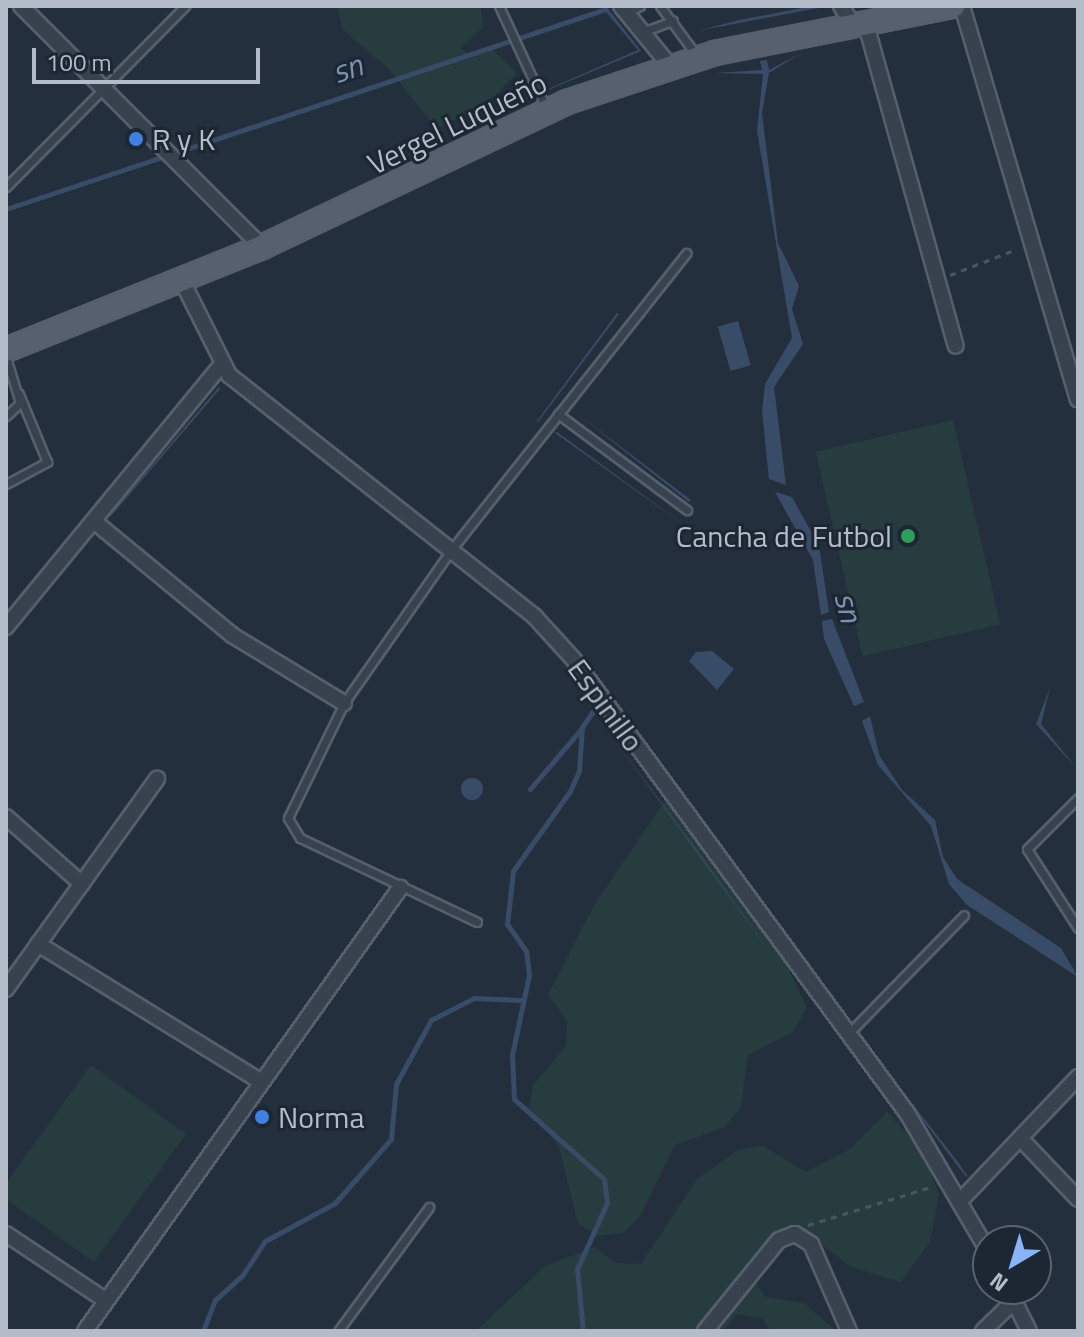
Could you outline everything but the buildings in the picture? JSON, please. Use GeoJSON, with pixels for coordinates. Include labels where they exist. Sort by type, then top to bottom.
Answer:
{"type":"FeatureCollection","features":[{"type":"Feature","properties":{"kind":"main road","name":"Vergel Luqueño"},"geometry":{"type":"LineString","coordinates":[[6,350],[262,247],[548,112],[670,66],[853,17],[953,6]]}},
{"type":"Feature","properties":{"kind":"street"},"geometry":{"type":"LineString","coordinates":[[21,6],[262,247]]}},
{"type":"Feature","properties":{"kind":"street"},"geometry":{"type":"LineString","coordinates":[[962,6],[1078,399]]}},
{"type":"Feature","properties":{"kind":"street"},"geometry":{"type":"LineString","coordinates":[[629,8],[642,32],[670,66]]}},
{"type":"Feature","properties":{"kind":"street"},"geometry":{"type":"LineString","coordinates":[[853,17],[956,346]]}},
{"type":"Feature","properties":{"kind":"street","name":"Espinillo"},"geometry":{"type":"LineString","coordinates":[[182,281],[221,365],[534,616],[574,660],[951,1181],[974,1225]]}},
{"type":"Feature","properties":{"kind":"street"},"geometry":{"type":"LineString","coordinates":[[6,627],[221,365]]}},
{"type":"Feature","properties":{"kind":"street"},"geometry":{"type":"LineString","coordinates":[[95,522],[232,635],[344,703]]}},
{"type":"Feature","properties":{"kind":"street"},"geometry":{"type":"LineString","coordinates":[[6,989],[157,779]]}},
{"type":"Feature","properties":{"kind":"street"},"geometry":{"type":"LineString","coordinates":[[6,817],[82,884]]}},
{"type":"Feature","properties":{"kind":"street"},"geometry":{"type":"LineString","coordinates":[[85,1331],[400,888]]}},
{"type":"Feature","properties":{"kind":"street"},"geometry":{"type":"LineString","coordinates":[[38,944],[260,1081]]}},
{"type":"Feature","properties":{"kind":"street"},"geometry":{"type":"LineString","coordinates":[[961,1200],[1078,1077]]}},
{"type":"Feature","properties":{"kind":"street"},"geometry":{"type":"LineString","coordinates":[[1020,1138],[1078,1199]]}},
{"type":"Feature","properties":{"kind":"street"},"geometry":{"type":"LineString","coordinates":[[6,1234],[105,1300]]}},
{"type":"Feature","properties":{"kind":"street"},"geometry":{"type":"LineString","coordinates":[[705,1331],[779,1240],[795,1234],[811,1244],[849,1331]]}},
{"type":"Feature","properties":{"kind":"street"},"geometry":{"type":"LineString","coordinates":[[983,1331],[1003,1305]]}},
{"type":"Feature","properties":{"kind":"street"},"geometry":{"type":"LineString","coordinates":[[1016,1305],[1029,1331]]}},
{"type":"Feature","properties":{"kind":"lane"},"geometry":{"type":"LineString","coordinates":[[6,187],[185,6]]}},
{"type":"Feature","properties":{"kind":"lane"},"geometry":{"type":"LineString","coordinates":[[499,6],[548,112]]}},
{"type":"Feature","properties":{"kind":"lane"},"geometry":{"type":"LineString","coordinates":[[660,6],[698,58]]}},
{"type":"Feature","properties":{"kind":"lane"},"geometry":{"type":"LineString","coordinates":[[642,32],[673,21]]}},
{"type":"Feature","properties":{"kind":"lane"},"geometry":{"type":"LineString","coordinates":[[477,922],[300,838],[288,818],[344,703],[451,550],[686,253]]}},
{"type":"Feature","properties":{"kind":"lane"},"geometry":{"type":"LineString","coordinates":[[6,357],[47,462],[6,484]]}},
{"type":"Feature","properties":{"kind":"lane"},"geometry":{"type":"LineString","coordinates":[[6,416],[17,409],[19,394]]}},
{"type":"Feature","properties":{"kind":"lane"},"geometry":{"type":"LineString","coordinates":[[558,414],[687,510]]}},
{"type":"Feature","properties":{"kind":"lane"},"geometry":{"type":"LineString","coordinates":[[1078,798],[1027,849],[1078,928]]}},
{"type":"Feature","properties":{"kind":"lane"},"geometry":{"type":"LineString","coordinates":[[846,1035],[964,915]]}},
{"type":"Feature","properties":{"kind":"lane"},"geometry":{"type":"LineString","coordinates":[[338,1331],[429,1207]]}},
{"type":"Feature","properties":{"kind":"path"},"geometry":{"type":"LineString","coordinates":[[935,281],[1032,244]]}},
{"type":"Feature","properties":{"kind":"path"},"geometry":{"type":"LineString","coordinates":[[795,1234],[951,1181]]}},
{"type":"Feature","properties":{"kind":"green space"},"geometry":{"type":"Polygon","coordinates":[[[337,6],[481,6],[483,27],[460,48],[468,54],[489,46],[517,73],[493,98],[437,129],[387,67],[343,30],[337,6]]]}},
{"type":"Feature","properties":{"kind":"green space"},"geometry":{"type":"Polygon","coordinates":[[[889,6],[728,39],[574,89],[248,242],[145,287],[6,339],[264,231],[572,86],[728,36],[889,6]]]}},
{"type":"Feature","properties":{"kind":"green space","name":"Cancha de Futbol"},"geometry":{"type":"Polygon","coordinates":[[[953,420],[1000,625],[863,656],[816,452],[953,420]]]}},
{"type":"Feature","properties":{"kind":"green space"},"geometry":{"type":"Polygon","coordinates":[[[665,801],[690,804],[716,850],[750,888],[807,1008],[793,1032],[748,1055],[741,1107],[724,1127],[675,1145],[640,1216],[623,1233],[598,1236],[578,1223],[559,1147],[529,1108],[533,1085],[566,1046],[567,1021],[548,995],[594,905],[665,801]]]}},
{"type":"Feature","properties":{"kind":"green space"},"geometry":{"type":"Polygon","coordinates":[[[91,1065],[186,1134],[94,1262],[6,1199],[6,1183],[91,1065]]]}},
{"type":"Feature","properties":{"kind":"green space"},"geometry":{"type":"Polygon","coordinates":[[[887,1112],[920,1147],[939,1194],[930,1242],[901,1282],[851,1267],[812,1237],[784,1239],[752,1276],[765,1297],[804,1303],[837,1331],[770,1331],[762,1318],[737,1314],[723,1331],[476,1331],[545,1266],[595,1247],[616,1263],[641,1264],[697,1179],[738,1150],[763,1146],[806,1172],[850,1149],[887,1112]]]}},
{"type":"Feature","properties":{"kind":"water"},"geometry":{"type":"Polygon","coordinates":[[[601,6],[606,6],[641,51],[500,110],[638,50],[601,6]]]}},
{"type":"Feature","properties":{"kind":"water"},"geometry":{"type":"Polygon","coordinates":[[[812,6],[829,6],[697,31],[740,20],[812,6]]]}},
{"type":"Feature","properties":{"kind":"water"},"geometry":{"type":"Polygon","coordinates":[[[801,53],[769,73],[762,113],[778,243],[799,286],[792,309],[803,344],[774,387],[786,485],[769,479],[762,411],[765,384],[792,338],[757,131],[763,74],[714,73],[762,70],[760,61],[767,60],[769,70],[801,53]]]}},
{"type":"Feature","properties":{"kind":"water"},"geometry":{"type":"Polygon","coordinates":[[[619,314],[538,422],[537,421],[619,314]]]}},
{"type":"Feature","properties":{"kind":"water"},"geometry":{"type":"Polygon","coordinates":[[[738,321],[751,365],[730,371],[718,327],[738,321]]]}},
{"type":"Feature","properties":{"kind":"water"},"geometry":{"type":"Polygon","coordinates":[[[220,389],[111,516],[110,515],[220,389]]]}},
{"type":"Feature","properties":{"kind":"water"},"geometry":{"type":"Polygon","coordinates":[[[575,412],[691,500],[689,502],[575,412]]]}},
{"type":"Feature","properties":{"kind":"water"},"geometry":{"type":"Polygon","coordinates":[[[557,432],[691,530],[555,433],[557,432]]]}},
{"type":"Feature","properties":{"kind":"water"},"geometry":{"type":"Polygon","coordinates":[[[775,492],[792,497],[819,546],[829,612],[821,615],[813,560],[775,492]]]}},
{"type":"Feature","properties":{"kind":"water"},"geometry":{"type":"Polygon","coordinates":[[[832,619],[864,702],[854,706],[824,639],[822,621],[832,619]]]}},
{"type":"Feature","properties":{"kind":"water"},"geometry":{"type":"Polygon","coordinates":[[[712,651],[734,669],[717,690],[689,661],[696,652],[712,651]]]}},
{"type":"Feature","properties":{"kind":"water"},"geometry":{"type":"Polygon","coordinates":[[[1050,688],[1041,724],[1078,770],[1036,724],[1050,688]]]}},
{"type":"Feature","properties":{"kind":"water"},"geometry":{"type":"Polygon","coordinates":[[[620,706],[725,853],[723,854],[620,706]]]}},
{"type":"Feature","properties":{"kind":"water"},"geometry":{"type":"Polygon","coordinates":[[[870,716],[879,755],[902,790],[935,820],[943,857],[957,879],[1061,948],[1078,977],[967,905],[949,884],[931,826],[878,765],[862,721],[870,716]]]}},
{"type":"Feature","properties":{"kind":"water"},"geometry":{"type":"Polygon","coordinates":[[[608,731],[702,857],[773,957],[701,858],[608,731]]]}},
{"type":"Feature","properties":{"kind":"water"},"geometry":{"type":"Polygon","coordinates":[[[472,778],[480,781],[483,789],[480,797],[472,800],[464,797],[461,789],[464,781],[472,778]]]}},
{"type":"Feature","properties":{"kind":"water"},"geometry":{"type":"Polygon","coordinates":[[[857,1033],[958,1162],[966,1177],[857,1033]]]}},
{"type":"Feature","properties":{"kind":"waterway","name":"sn"},"geometry":{"type":"LineString","coordinates":[[6,209],[606,9]]}},
{"type":"Feature","properties":{"kind":"waterway"},"geometry":{"type":"LineString","coordinates":[[583,1331],[577,1269],[607,1203],[604,1179],[514,1099],[512,1055],[529,975],[526,951],[507,924],[513,871],[570,791],[579,771],[582,727],[594,710]]}},
{"type":"Feature","properties":{"kind":"waterway"},"geometry":{"type":"LineString","coordinates":[[530,789],[581,729]]}},
{"type":"Feature","properties":{"kind":"waterway"},"geometry":{"type":"LineString","coordinates":[[203,1331],[215,1300],[242,1276],[265,1241],[335,1203],[391,1139],[396,1084],[431,1020],[474,998],[521,1000]]}},
{"type":"Feature","properties":{"kind":"place","name":"R y K"},"geometry":{"type":"Point","coordinates":[136,139]}},
{"type":"Feature","properties":{"kind":"place","name":"Cancha de Futbol"},"geometry":{"type":"Point","coordinates":[908,536]}},
{"type":"Feature","properties":{"kind":"place","name":"Norma"},"geometry":{"type":"Point","coordinates":[262,1117]}}]}
